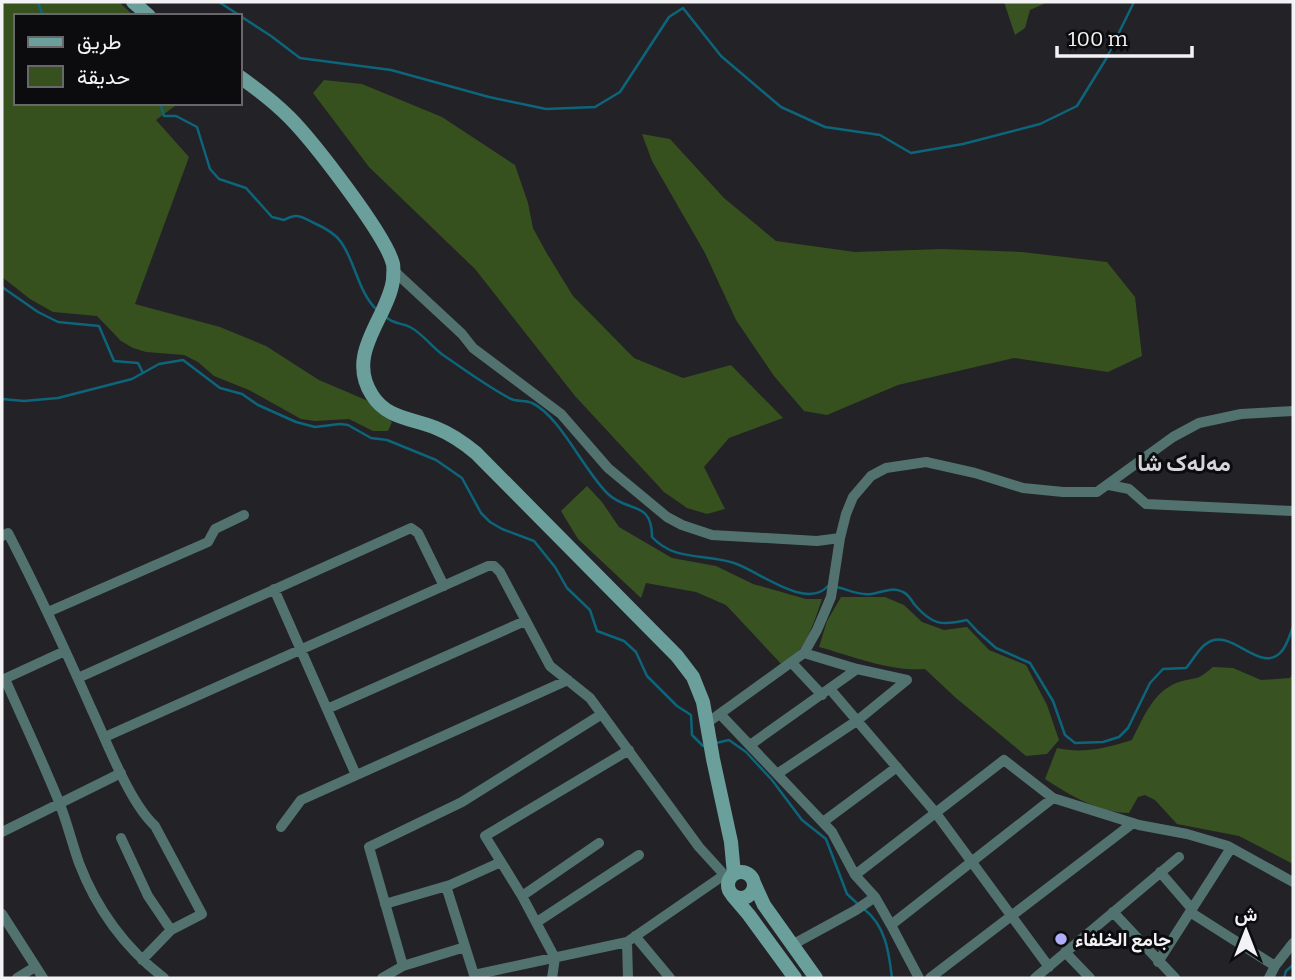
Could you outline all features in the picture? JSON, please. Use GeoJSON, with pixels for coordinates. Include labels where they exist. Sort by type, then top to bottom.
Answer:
{"type":"FeatureCollection","features":[{"type":"Feature","properties":{"kind":"main road"},"geometry":{"type":"LineString","coordinates":[[133,2],[147,14]]}},
{"type":"Feature","properties":{"kind":"main road"},"geometry":{"type":"LineString","coordinates":[[242,78],[290,118],[335,174],[382,241],[393,264],[393,282],[363,362],[365,377],[374,399],[391,413],[444,432],[476,453],[683,663],[697,685],[732,842],[764,905],[816,978]]}},
{"type":"Feature","properties":{"kind":"main road"},"geometry":{"type":"LineString","coordinates":[[732,842],[728,888],[795,978]]}},
{"type":"Feature","properties":{"kind":"main road"},"geometry":{"type":"LineString","coordinates":[[729,876],[743,872],[752,879],[753,891],[748,897],[740,899],[732,895]]}},
{"type":"Feature","properties":{"kind":"street"},"geometry":{"type":"LineString","coordinates":[[393,270],[462,334],[473,348],[561,414],[608,468],[667,517],[682,526],[712,535],[817,541],[840,538]]}},
{"type":"Feature","properties":{"kind":"street"},"geometry":{"type":"LineString","coordinates":[[708,728],[720,714],[804,653],[831,597],[840,538],[853,497],[871,476],[886,468],[926,462],[1023,488],[1097,492],[1172,437],[1199,423],[1241,414],[1293,411]]}},
{"type":"Feature","properties":{"kind":"street"},"geometry":{"type":"LineString","coordinates":[[1109,485],[1129,489],[1146,504],[1293,511]]}},
{"type":"Feature","properties":{"kind":"street"},"geometry":{"type":"LineString","coordinates":[[48,611],[208,542],[215,529],[244,515]]}},
{"type":"Feature","properties":{"kind":"street"},"geometry":{"type":"LineString","coordinates":[[78,678],[411,528],[418,533],[444,586]]}},
{"type":"Feature","properties":{"kind":"street"},"geometry":{"type":"LineString","coordinates":[[2,536],[8,533],[48,611],[121,774],[148,820],[155,826],[202,914],[171,930],[142,960]]}},
{"type":"Feature","properties":{"kind":"street"},"geometry":{"type":"LineString","coordinates":[[105,737],[488,566],[494,566],[500,572],[550,666],[590,698],[699,847],[729,876],[631,939],[475,976],[446,886]]}},
{"type":"Feature","properties":{"kind":"street"},"geometry":{"type":"LineString","coordinates":[[274,589],[356,775]]}},
{"type":"Feature","properties":{"kind":"street"},"geometry":{"type":"LineString","coordinates":[[327,709],[526,621]]}},
{"type":"Feature","properties":{"kind":"street"},"geometry":{"type":"LineString","coordinates":[[65,651],[3,679],[60,804],[80,865],[100,907],[118,936],[164,978]]}},
{"type":"Feature","properties":{"kind":"street"},"geometry":{"type":"LineString","coordinates":[[777,774],[858,720],[907,680],[804,653]]}},
{"type":"Feature","properties":{"kind":"street"},"geometry":{"type":"LineString","coordinates":[[792,663],[858,720],[935,813],[1049,967]]}},
{"type":"Feature","properties":{"kind":"street"},"geometry":{"type":"LineString","coordinates":[[750,745],[857,669]]}},
{"type":"Feature","properties":{"kind":"street"},"geometry":{"type":"LineString","coordinates":[[281,827],[301,800],[568,680]]}},
{"type":"Feature","properties":{"kind":"street"},"geometry":{"type":"LineString","coordinates":[[404,965],[369,847],[462,802],[602,714]]}},
{"type":"Feature","properties":{"kind":"street"},"geometry":{"type":"LineString","coordinates":[[720,714],[832,832],[855,874],[875,897],[919,978]]}},
{"type":"Feature","properties":{"kind":"street"},"geometry":{"type":"LineString","coordinates":[[552,978],[555,958],[537,922],[485,836],[629,750]]}},
{"type":"Feature","properties":{"kind":"street"},"geometry":{"type":"LineString","coordinates":[[855,874],[1004,760],[1053,798],[1133,823],[1187,834],[1231,848],[1293,882]]}},
{"type":"Feature","properties":{"kind":"street"},"geometry":{"type":"LineString","coordinates":[[823,822],[897,767]]}},
{"type":"Feature","properties":{"kind":"street"},"geometry":{"type":"LineString","coordinates":[[2,832],[121,774]]}},
{"type":"Feature","properties":{"kind":"street"},"geometry":{"type":"LineString","coordinates":[[891,925],[1053,798]]}},
{"type":"Feature","properties":{"kind":"street"},"geometry":{"type":"LineString","coordinates":[[930,978],[1133,823]]}},
{"type":"Feature","properties":{"kind":"street"},"geometry":{"type":"LineString","coordinates":[[121,838],[148,896],[171,930]]}},
{"type":"Feature","properties":{"kind":"street"},"geometry":{"type":"LineString","coordinates":[[522,896],[599,843]]}},
{"type":"Feature","properties":{"kind":"street"},"geometry":{"type":"LineString","coordinates":[[1157,962],[1231,848]]}},
{"type":"Feature","properties":{"kind":"street"},"geometry":{"type":"LineString","coordinates":[[537,922],[639,855]]}},
{"type":"Feature","properties":{"kind":"street"},"geometry":{"type":"LineString","coordinates":[[1035,978],[1179,857]]}},
{"type":"Feature","properties":{"kind":"street"},"geometry":{"type":"LineString","coordinates":[[385,904],[446,886],[501,862]]}},
{"type":"Feature","properties":{"kind":"street"},"geometry":{"type":"LineString","coordinates":[[1160,872],[1191,911],[1275,966]]}},
{"type":"Feature","properties":{"kind":"street"},"geometry":{"type":"LineString","coordinates":[[792,945],[856,911],[875,897]]}},
{"type":"Feature","properties":{"kind":"street"},"geometry":{"type":"LineString","coordinates":[[1113,912],[1157,962],[1175,978]]}},
{"type":"Feature","properties":{"kind":"street"},"geometry":{"type":"LineString","coordinates":[[2,914],[43,978]]}},
{"type":"Feature","properties":{"kind":"street"},"geometry":{"type":"LineString","coordinates":[[628,978],[631,939]]}},
{"type":"Feature","properties":{"kind":"street"},"geometry":{"type":"LineString","coordinates":[[631,939],[670,978]]}},
{"type":"Feature","properties":{"kind":"street"},"geometry":{"type":"LineString","coordinates":[[1269,978],[1293,943]]}},
{"type":"Feature","properties":{"kind":"street"},"geometry":{"type":"LineString","coordinates":[[382,978],[404,965],[465,947]]}},
{"type":"Feature","properties":{"kind":"street"},"geometry":{"type":"LineString","coordinates":[[1065,953],[1090,978]]}},
{"type":"Feature","properties":{"kind":"street"},"geometry":{"type":"LineString","coordinates":[[17,978],[35,967]]}},
{"type":"Feature","properties":{"kind":"green space"},"geometry":{"type":"Polygon","coordinates":[[[2,2],[119,2],[132,14],[14,14],[14,105],[176,105],[156,120],[189,157],[135,304],[220,327],[266,346],[319,380],[366,400],[392,422],[388,431],[373,431],[349,419],[301,419],[249,390],[214,376],[198,362],[184,355],[146,352],[133,348],[121,341],[97,316],[53,312],[30,299],[2,277],[2,2]]]}},
{"type":"Feature","properties":{"kind":"green space"},"geometry":{"type":"Polygon","coordinates":[[[1004,2],[1048,2],[1030,10],[1025,28],[1015,35],[1004,2]]]}},
{"type":"Feature","properties":{"kind":"green space"},"geometry":{"type":"Polygon","coordinates":[[[324,80],[362,84],[442,117],[515,165],[533,228],[573,296],[634,358],[683,378],[731,365],[783,418],[729,438],[704,467],[725,509],[707,514],[687,508],[664,492],[575,396],[475,269],[369,167],[313,93],[324,80]]]}},
{"type":"Feature","properties":{"kind":"green space"},"geometry":{"type":"Polygon","coordinates":[[[642,134],[670,139],[724,198],[776,241],[855,252],[942,249],[1022,252],[1107,262],[1135,297],[1142,356],[1108,372],[1014,358],[898,385],[827,415],[804,411],[774,376],[736,320],[705,253],[652,161],[642,134]]]}},
{"type":"Feature","properties":{"kind":"green space"},"geometry":{"type":"Polygon","coordinates":[[[587,486],[619,527],[672,558],[716,566],[753,584],[806,599],[822,599],[812,627],[792,660],[784,667],[726,605],[696,592],[646,583],[641,598],[578,539],[561,511],[587,486]]]}},
{"type":"Feature","properties":{"kind":"green space"},"geometry":{"type":"Polygon","coordinates":[[[841,597],[885,597],[904,605],[922,622],[944,630],[967,627],[989,650],[1026,665],[1047,705],[1059,740],[1047,754],[1026,756],[925,669],[885,666],[819,647],[827,621],[841,597]]]}},
{"type":"Feature","properties":{"kind":"green space"},"geometry":{"type":"Polygon","coordinates":[[[1213,667],[1233,668],[1261,680],[1290,678],[1293,673],[1293,864],[1239,836],[1177,824],[1155,800],[1145,795],[1138,797],[1129,813],[1118,812],[1085,802],[1045,779],[1057,748],[1095,749],[1132,740],[1150,706],[1163,691],[1179,682],[1200,677],[1213,667]]]}},
{"type":"Feature","properties":{"kind":"waterway"},"geometry":{"type":"LineString","coordinates":[[38,2],[42,14]]}},
{"type":"Feature","properties":{"kind":"waterway"},"geometry":{"type":"LineString","coordinates":[[219,2],[237,14]]}},
{"type":"Feature","properties":{"kind":"waterway"},"geometry":{"type":"LineString","coordinates":[[242,17],[300,58],[391,70],[489,97],[546,109],[595,107],[620,92],[669,17],[683,8],[721,56],[781,107],[825,127],[880,135],[911,153],[963,144],[1040,124],[1077,106],[1106,59],[1134,2]]}},
{"type":"Feature","properties":{"kind":"waterway"},"geometry":{"type":"LineString","coordinates":[[161,105],[164,116],[176,116],[197,127],[210,169],[219,179],[246,188],[272,217],[284,220],[302,217],[336,236],[346,250],[366,296],[378,311]]}},
{"type":"Feature","properties":{"kind":"waterway"},"geometry":{"type":"LineString","coordinates":[[2,287],[38,312],[58,322],[99,326],[114,361],[138,363],[143,373]]}},
{"type":"Feature","properties":{"kind":"waterway"},"geometry":{"type":"LineString","coordinates":[[386,317],[415,330],[443,355],[502,394],[514,400],[530,402],[542,410],[562,431],[608,494],[648,517],[652,537],[661,545],[680,554],[734,563],[795,592],[819,592],[828,586],[865,594],[899,590],[932,620],[944,623],[967,620],[996,648],[1030,663],[1053,701],[1065,735],[1075,743],[1103,742],[1119,737],[1128,728],[1150,683],[1163,669],[1186,668],[1209,642],[1231,642],[1257,656],[1274,657],[1287,643],[1293,627]]}},
{"type":"Feature","properties":{"kind":"waterway"},"geometry":{"type":"LineString","coordinates":[[2,399],[24,401],[58,398],[132,379],[159,364],[183,360],[220,388],[242,394],[258,405],[296,422],[315,427],[348,425],[371,438],[387,440],[436,460],[462,478],[481,513],[490,522],[534,541],[555,567],[567,588],[590,610],[597,631],[624,641],[636,652],[647,676],[677,706],[691,715],[692,735],[703,746],[707,745]]}},
{"type":"Feature","properties":{"kind":"waterway"},"geometry":{"type":"LineString","coordinates":[[716,743],[729,740],[746,752],[772,780],[802,820],[826,839],[847,894],[859,905]]}},
{"type":"Feature","properties":{"kind":"waterway"},"geometry":{"type":"LineString","coordinates":[[864,909],[882,932],[892,978]]}},
{"type":"Feature","properties":{"kind":"waterway"},"geometry":{"type":"LineString","coordinates":[[1284,978],[1286,971],[1293,965]]}},
{"type":"Feature","properties":{"kind":"place","name":"جامع الخلفاء"},"geometry":{"type":"Point","coordinates":[1061,939]}},
{"type":"Feature","properties":{"kind":"district","name":"مەلەک شا"},"geometry":{"type":"Point","coordinates":[1184,463]}}]}
